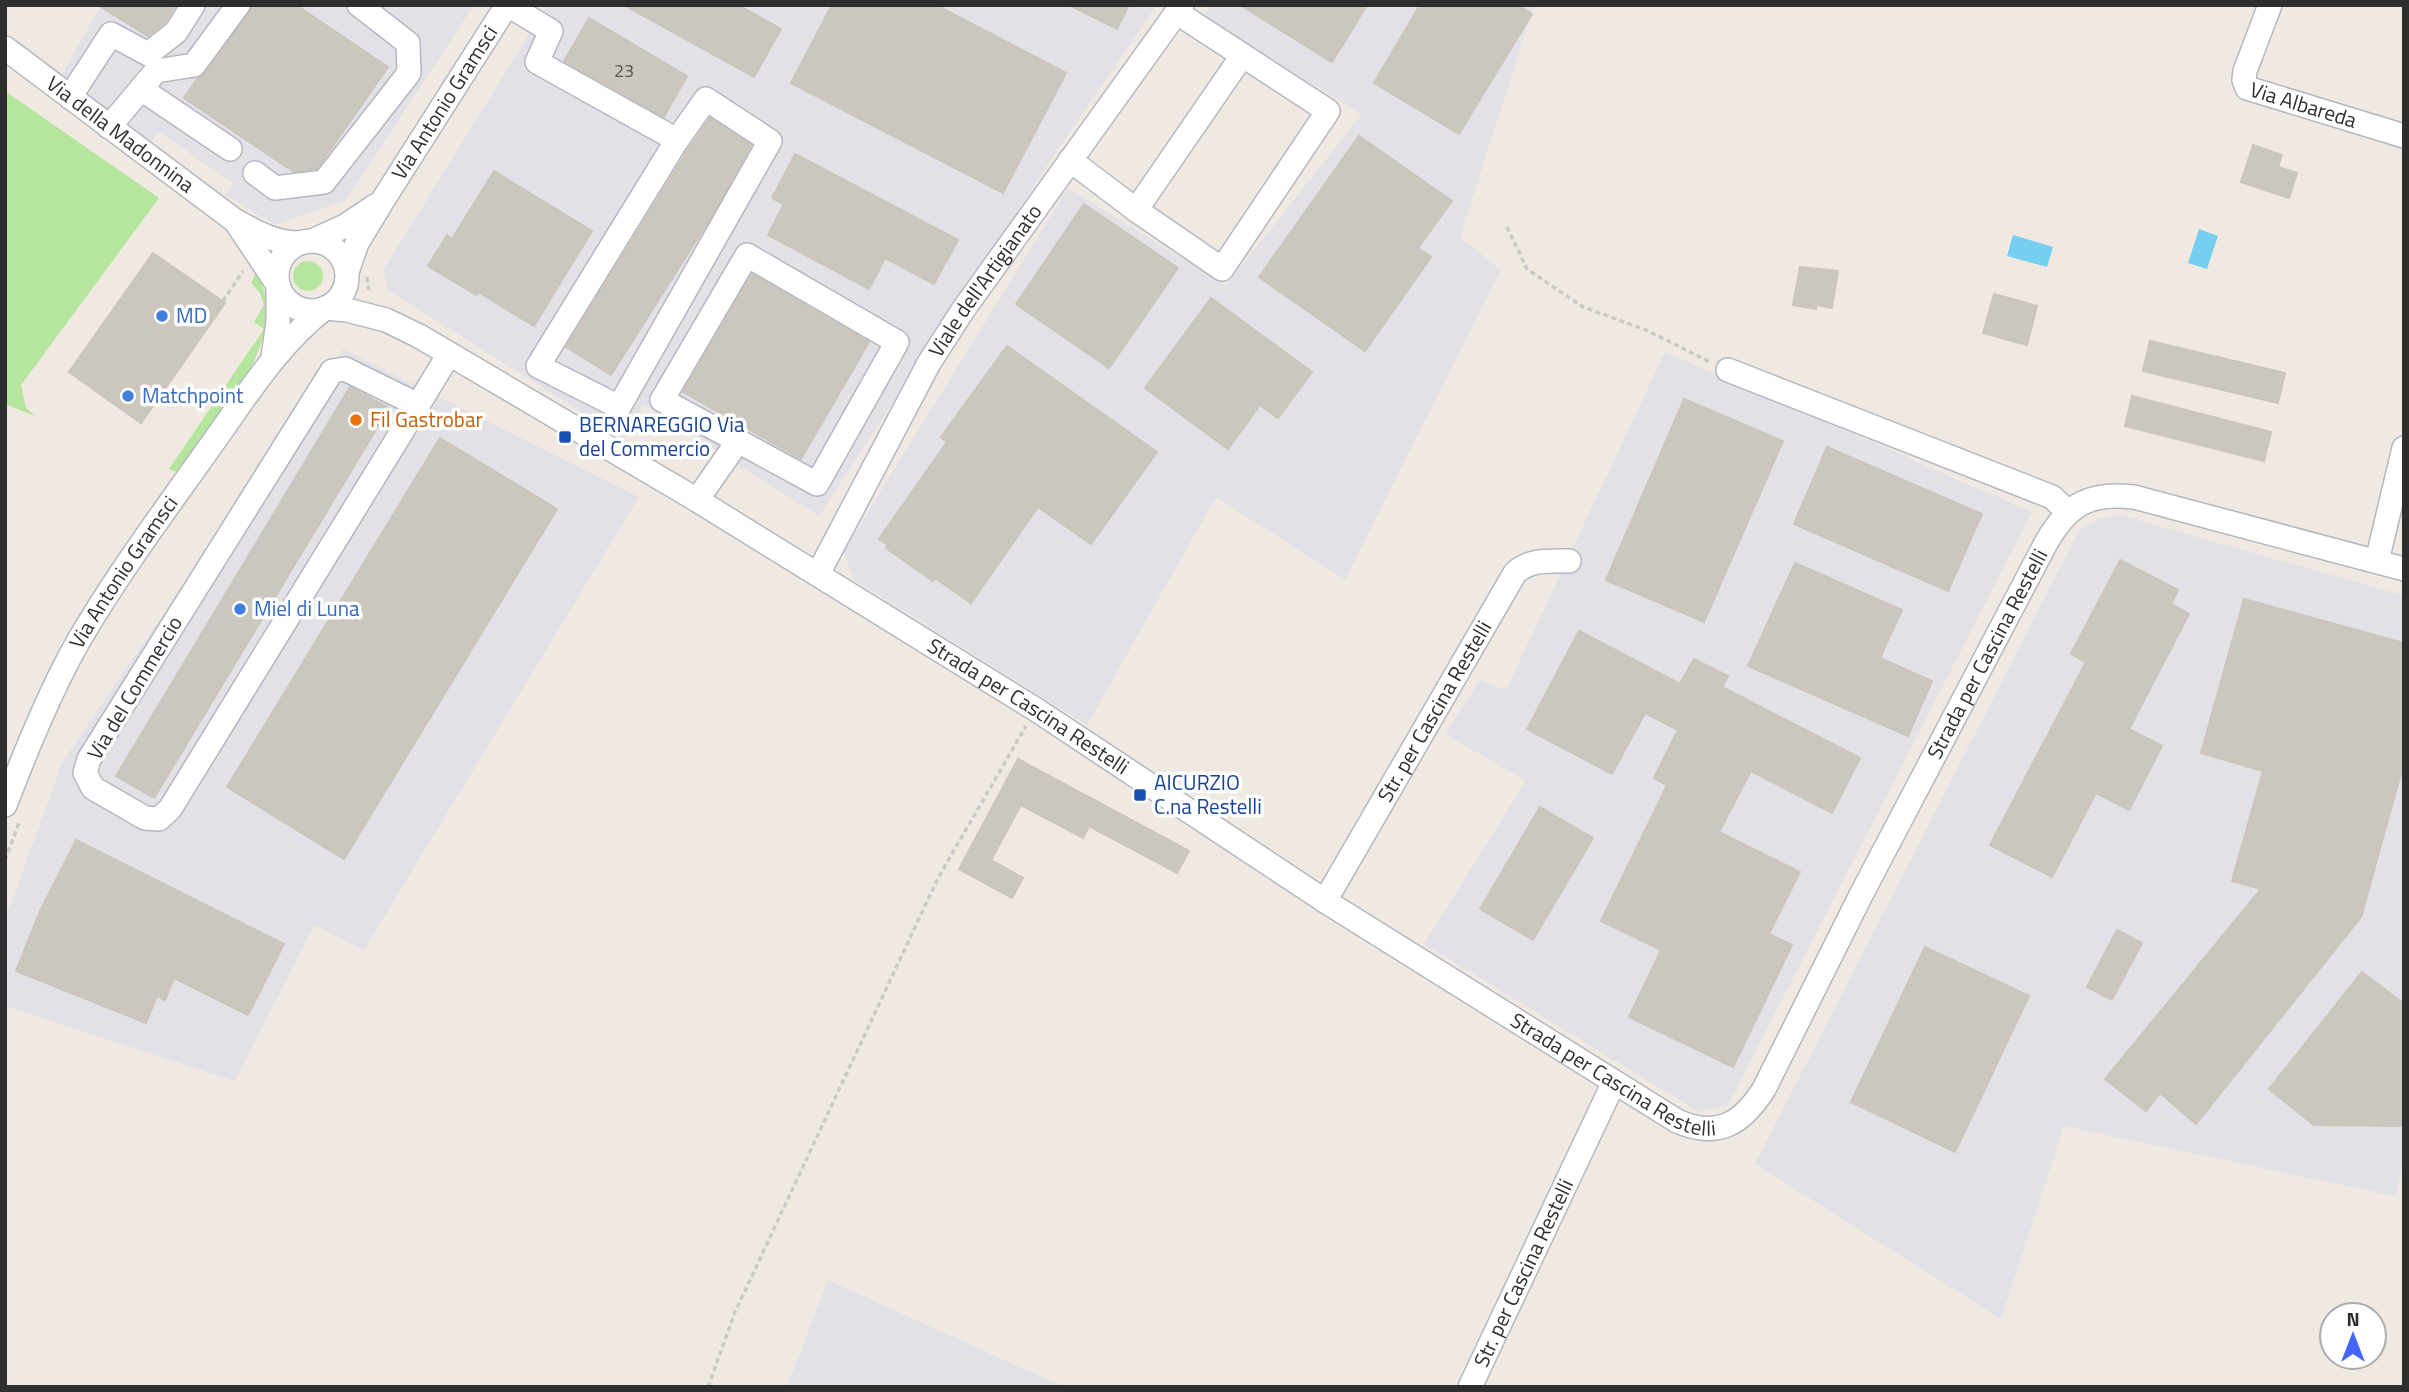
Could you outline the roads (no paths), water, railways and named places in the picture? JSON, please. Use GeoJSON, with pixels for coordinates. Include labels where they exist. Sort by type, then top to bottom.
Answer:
{"type":"FeatureCollection","features":[{"type":"Feature","properties":{"kind":"street"},"geometry":{"type":"LineString","coordinates":[[70,97],[111,34],[148,54],[176,33],[193,5]]}},
{"type":"Feature","properties":{"kind":"street"},"geometry":{"type":"LineString","coordinates":[[108,127],[156,71],[194,65],[238,5]]}},
{"type":"Feature","properties":{"kind":"street"},"geometry":{"type":"LineString","coordinates":[[255,173],[275,188],[324,182],[409,73],[408,43],[359,5]]}},
{"type":"Feature","properties":{"kind":"street"},"geometry":{"type":"LineString","coordinates":[[507,5],[551,31],[537,62],[677,140]]}},
{"type":"Feature","properties":{"kind":"street","name":"Via Antonio Gramsci"},"geometry":{"type":"LineString","coordinates":[[347,272],[357,243],[507,5]]}},
{"type":"Feature","properties":{"kind":"street","name":"Via Albareda"},"geometry":{"type":"LineString","coordinates":[[2270,5],[2245,71],[2247,88],[2404,136]]}},
{"type":"Feature","properties":{"kind":"street"},"geometry":{"type":"LineString","coordinates":[[1070,160],[1136,210],[1222,268],[1328,111],[1242,55],[1179,9]]}},
{"type":"Feature","properties":{"kind":"street","name":"Viale dell'Artigianato"},"geometry":{"type":"LineString","coordinates":[[818,574],[929,363],[963,310],[1179,9]]}},
{"type":"Feature","properties":{"kind":"street","name":"Via della Madonnina"},"geometry":{"type":"LineString","coordinates":[[5,48],[234,220],[268,239],[306,242]]}},
{"type":"Feature","properties":{"kind":"street"},"geometry":{"type":"LineString","coordinates":[[1136,210],[1242,55]]}},
{"type":"Feature","properties":{"kind":"street"},"geometry":{"type":"LineString","coordinates":[[141,89],[230,149]]}},
{"type":"Feature","properties":{"kind":"street"},"geometry":{"type":"LineString","coordinates":[[706,99],[770,141],[619,407],[538,366],[677,140],[706,99]]}},
{"type":"Feature","properties":{"kind":"street","name":"Via Antonio Gramsci"},"geometry":{"type":"LineString","coordinates":[[306,242],[345,226],[383,200]]}},
{"type":"Feature","properties":{"kind":"street","name":"Via della Madonnina"},"geometry":{"type":"LineString","coordinates":[[234,220],[278,285]]}},
{"type":"Feature","properties":{"kind":"street"},"geometry":{"type":"LineString","coordinates":[[386,320],[353,288],[344,261],[334,249],[324,243],[306,242],[287,251],[280,261],[278,285],[284,296],[296,307],[347,310],[386,320],[449,354]]}},
{"type":"Feature","properties":{"kind":"street"},"geometry":{"type":"LineString","coordinates":[[747,255],[897,342],[817,484],[738,441],[662,400],[747,255]]}},
{"type":"Feature","properties":{"kind":"street"},"geometry":{"type":"LineString","coordinates":[[325,308],[342,294],[347,272]]}},
{"type":"Feature","properties":{"kind":"street","name":"Via Antonio Gramsci"},"geometry":{"type":"LineString","coordinates":[[273,358],[278,322],[278,285]]}},
{"type":"Feature","properties":{"kind":"street","name":"Via Antonio Gramsci"},"geometry":{"type":"LineString","coordinates":[[14,810],[27,749],[79,641],[149,533],[273,358],[299,329],[325,308]]}},
{"type":"Feature","properties":{"kind":"street","name":"Strada per Cascina Restelli"},"geometry":{"type":"LineString","coordinates":[[449,354],[818,574],[1035,709],[1325,901],[1677,1121],[1693,1127],[1721,1127],[1738,1119],[1750,1109],[1764,1089],[1862,893],[2046,543],[2067,512],[2099,496],[2134,497],[2404,569]]}},
{"type":"Feature","properties":{"kind":"street","name":"Via del Commercio"},"geometry":{"type":"LineString","coordinates":[[418,405],[345,369],[332,371],[89,759],[85,773],[93,788],[145,818],[159,819],[170,809],[418,405],[449,354]]}},
{"type":"Feature","properties":{"kind":"street"},"geometry":{"type":"LineString","coordinates":[[1728,370],[2052,497],[2067,512]]}},
{"type":"Feature","properties":{"kind":"street"},"geometry":{"type":"LineString","coordinates":[[697,500],[738,441]]}},
{"type":"Feature","properties":{"kind":"street"},"geometry":{"type":"LineString","coordinates":[[2377,561],[2404,448]]}},
{"type":"Feature","properties":{"kind":"street","name":"Str. per Cascina Restelli"},"geometry":{"type":"LineString","coordinates":[[1325,901],[1515,573],[1523,565],[1538,561],[1569,561]]}},
{"type":"Feature","properties":{"kind":"street","name":"Str. per Cascina Restelli"},"geometry":{"type":"LineString","coordinates":[[1470,1387],[1614,1082]]}},
{"type":"Feature","properties":{"kind":"water"},"geometry":{"type":"Polygon","coordinates":[[[2199,229],[2218,236],[2207,269],[2188,263],[2199,229]]]}},
{"type":"Feature","properties":{"kind":"water"},"geometry":{"type":"Polygon","coordinates":[[[2013,235],[2053,247],[2047,267],[2007,256],[2013,235]]]}},
{"type":"Feature","properties":{"kind":"place","name":"MD"},"geometry":{"type":"Point","coordinates":[162,316]}},
{"type":"Feature","properties":{"kind":"place","name":"Matchpoint"},"geometry":{"type":"Point","coordinates":[128,396]}},
{"type":"Feature","properties":{"kind":"place","name":"Fil Gastrobar"},"geometry":{"type":"Point","coordinates":[356,420]}},
{"type":"Feature","properties":{"kind":"place","name":"BERNAREGGIO Via del Commercio"},"geometry":{"type":"Point","coordinates":[565,437]}},
{"type":"Feature","properties":{"kind":"place","name":"Miel di Luna"},"geometry":{"type":"Point","coordinates":[240,609]}},
{"type":"Feature","properties":{"kind":"place","name":"AICURZIO C.na Restelli"},"geometry":{"type":"Point","coordinates":[1140,795]}}]}
